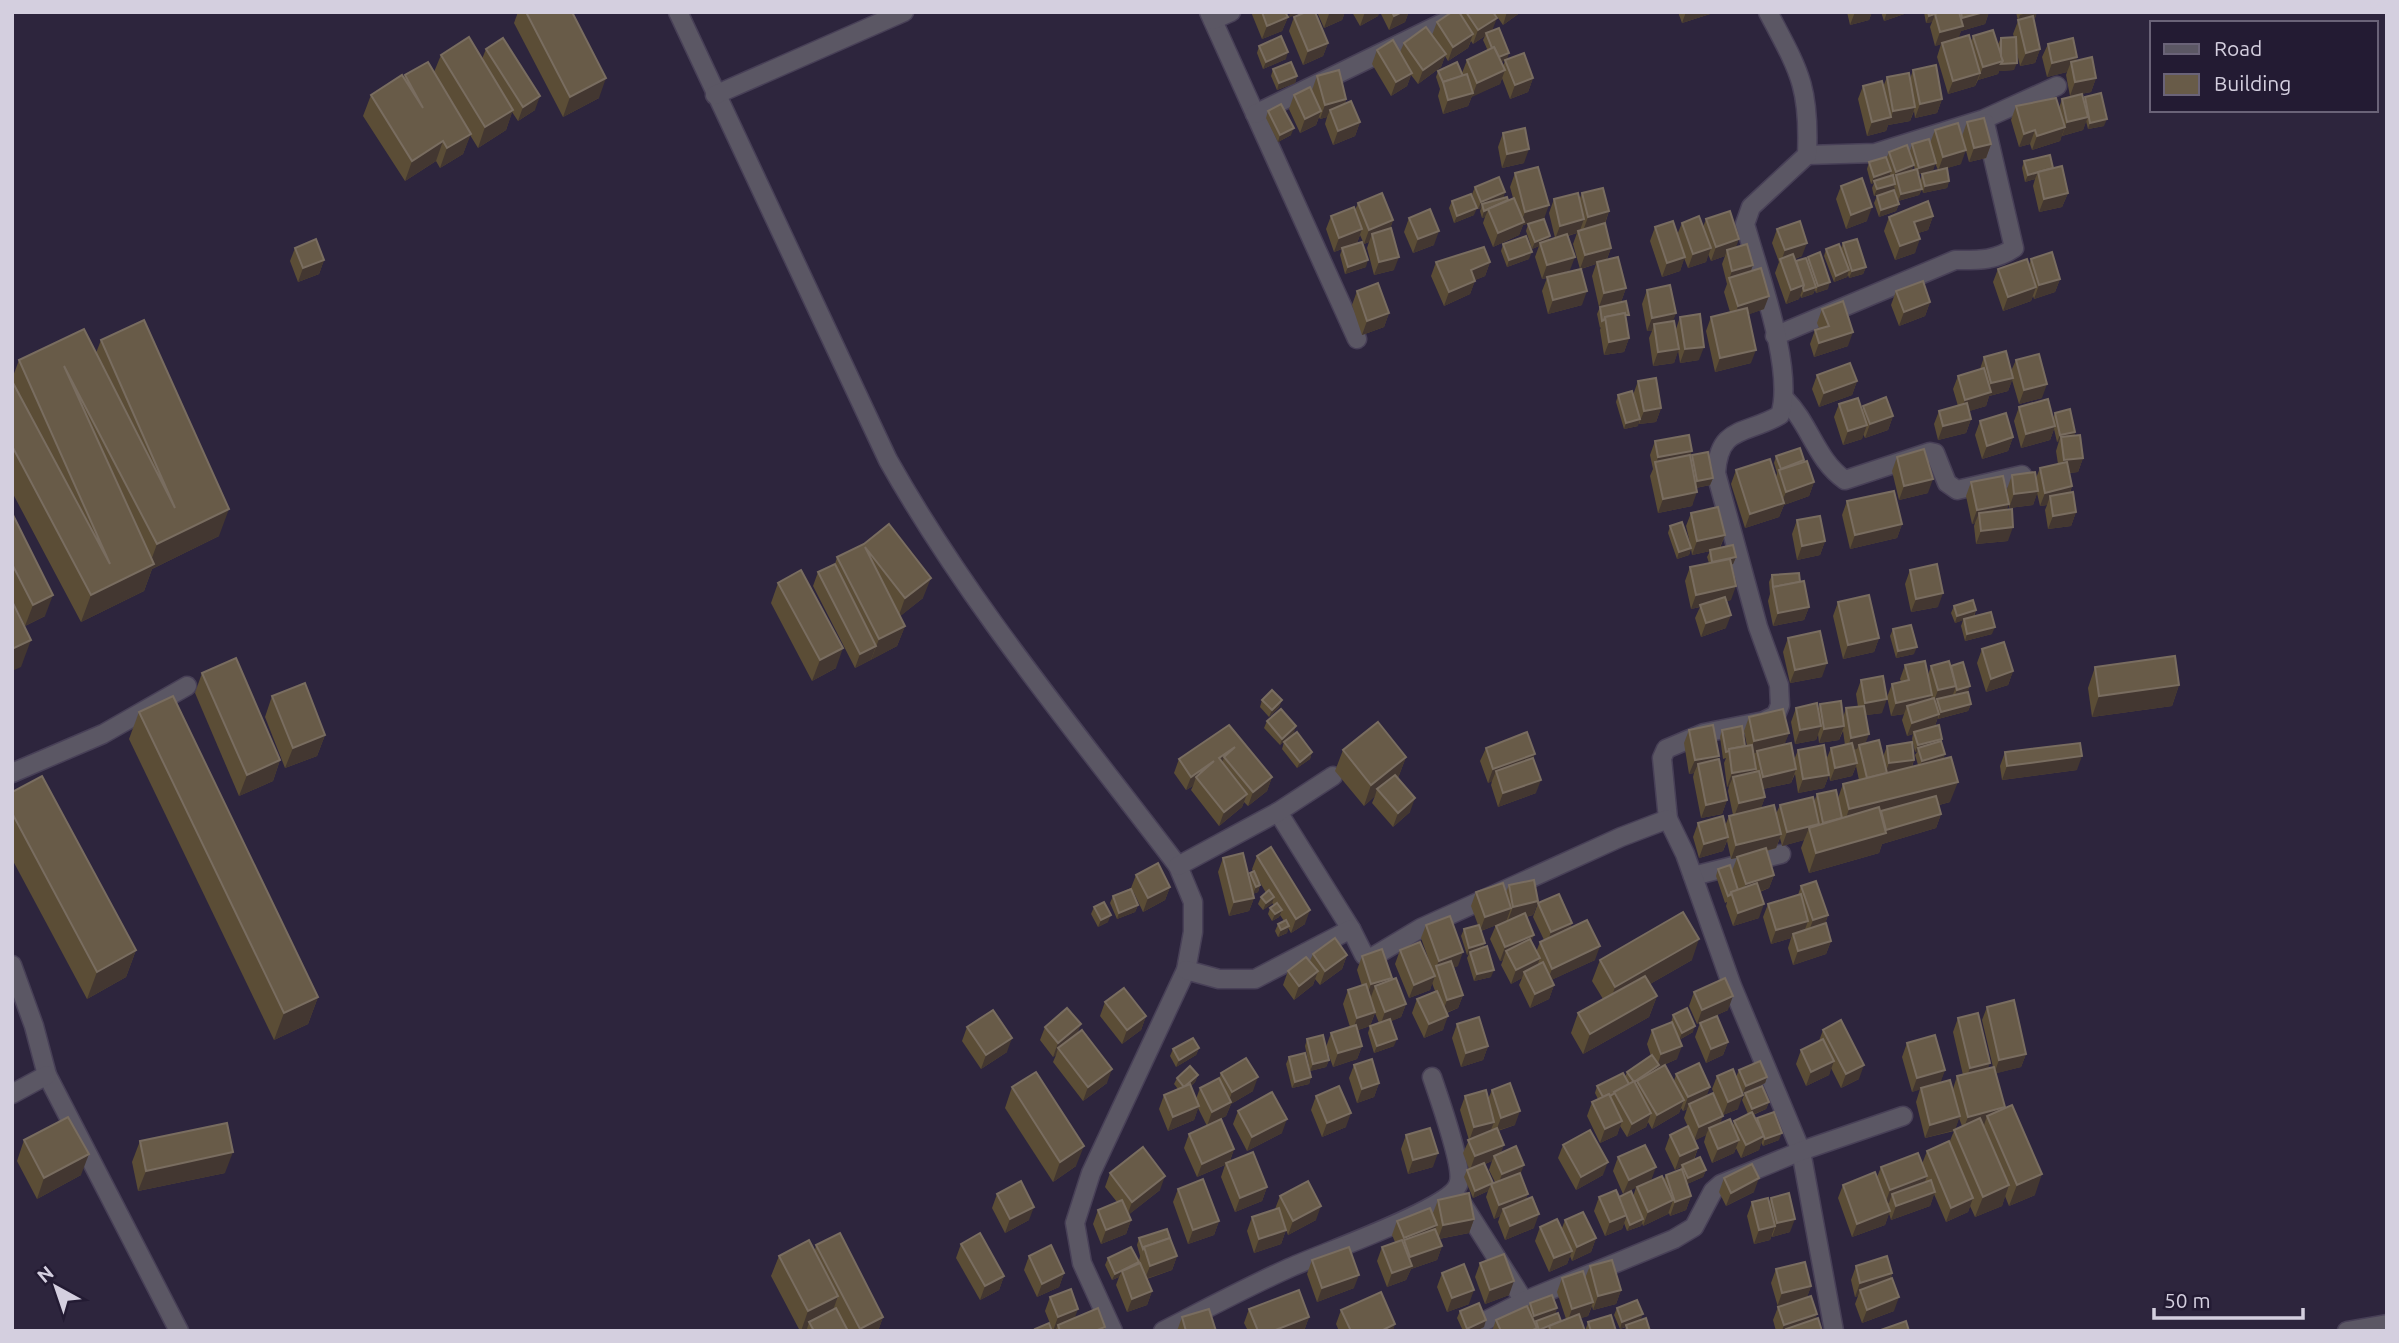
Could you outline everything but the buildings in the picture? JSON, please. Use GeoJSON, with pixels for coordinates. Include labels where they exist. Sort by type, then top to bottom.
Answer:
{"type":"FeatureCollection","features":[{"type":"Feature","properties":{"kind":"street"},"geometry":{"type":"LineString","coordinates":[[678,12],[888,460],[923,522],[1023,662],[1178,866],[1193,902],[1193,932],[1186,970],[1101,1150],[1075,1223],[1082,1263],[1113,1331]]}},
{"type":"Feature","properties":{"kind":"street"},"geometry":{"type":"LineString","coordinates":[[715,95],[904,12]]}},
{"type":"Feature","properties":{"kind":"street"},"geometry":{"type":"LineString","coordinates":[[1231,12],[1211,16],[1357,339]]}},
{"type":"Feature","properties":{"kind":"street"},"geometry":{"type":"LineString","coordinates":[[1255,114],[1465,12]]}},
{"type":"Feature","properties":{"kind":"street"},"geometry":{"type":"LineString","coordinates":[[1775,14],[1804,85],[1808,118],[1807,155]]}},
{"type":"Feature","properties":{"kind":"street"},"geometry":{"type":"LineString","coordinates":[[1834,1331],[1801,1151],[1732,986],[1693,876],[1668,819],[1662,758],[1666,749],[1704,733],[1764,721],[1776,715],[1780,705],[1779,685],[1758,627],[1716,473],[1717,458],[1724,441],[1736,432],[1780,415],[1785,399],[1775,336],[1745,224],[1751,207],[1807,155],[1875,153],[1984,120],[2057,86]]}},
{"type":"Feature","properties":{"kind":"street"},"geometry":{"type":"LineString","coordinates":[[1775,336],[1955,260],[1987,260],[2000,257],[2014,248],[1984,120]]}},
{"type":"Feature","properties":{"kind":"street"},"geometry":{"type":"LineString","coordinates":[[1785,399],[1800,414],[1818,452],[1835,473],[1845,480],[1930,452],[1935,453],[1940,460],[1947,483],[1957,490],[2022,475]]}},
{"type":"Feature","properties":{"kind":"street"},"geometry":{"type":"LineString","coordinates":[[12,773],[103,734],[187,686]]}},
{"type":"Feature","properties":{"kind":"street"},"geometry":{"type":"LineString","coordinates":[[1178,866],[1278,812],[1333,776]]}},
{"type":"Feature","properties":{"kind":"street"},"geometry":{"type":"LineString","coordinates":[[1278,812],[1351,929],[1364,955],[1371,958],[1421,928],[1620,837],[1668,819]]}},
{"type":"Feature","properties":{"kind":"street"},"geometry":{"type":"LineString","coordinates":[[1693,876],[1781,854]]}},
{"type":"Feature","properties":{"kind":"street"},"geometry":{"type":"LineString","coordinates":[[1186,970],[1219,979],[1255,979],[1351,929]]}},
{"type":"Feature","properties":{"kind":"street"},"geometry":{"type":"LineString","coordinates":[[12,965],[34,1026],[47,1076],[179,1331]]}},
{"type":"Feature","properties":{"kind":"street"},"geometry":{"type":"LineString","coordinates":[[12,1094],[47,1076]]}},
{"type":"Feature","properties":{"kind":"street"},"geometry":{"type":"LineString","coordinates":[[1163,1331],[1288,1268],[1392,1227],[1455,1191],[1460,1180],[1448,1124],[1432,1077]]}},
{"type":"Feature","properties":{"kind":"street"},"geometry":{"type":"LineString","coordinates":[[1485,1321],[1524,1301],[1674,1240],[1693,1227],[1713,1191],[1721,1184],[1801,1151],[1903,1116]]}},
{"type":"Feature","properties":{"kind":"street"},"geometry":{"type":"LineString","coordinates":[[1455,1191],[1524,1301]]}},
{"type":"Feature","properties":{"kind":"street"},"geometry":{"type":"LineString","coordinates":[[2347,1331],[2387,1324]]}}]}
